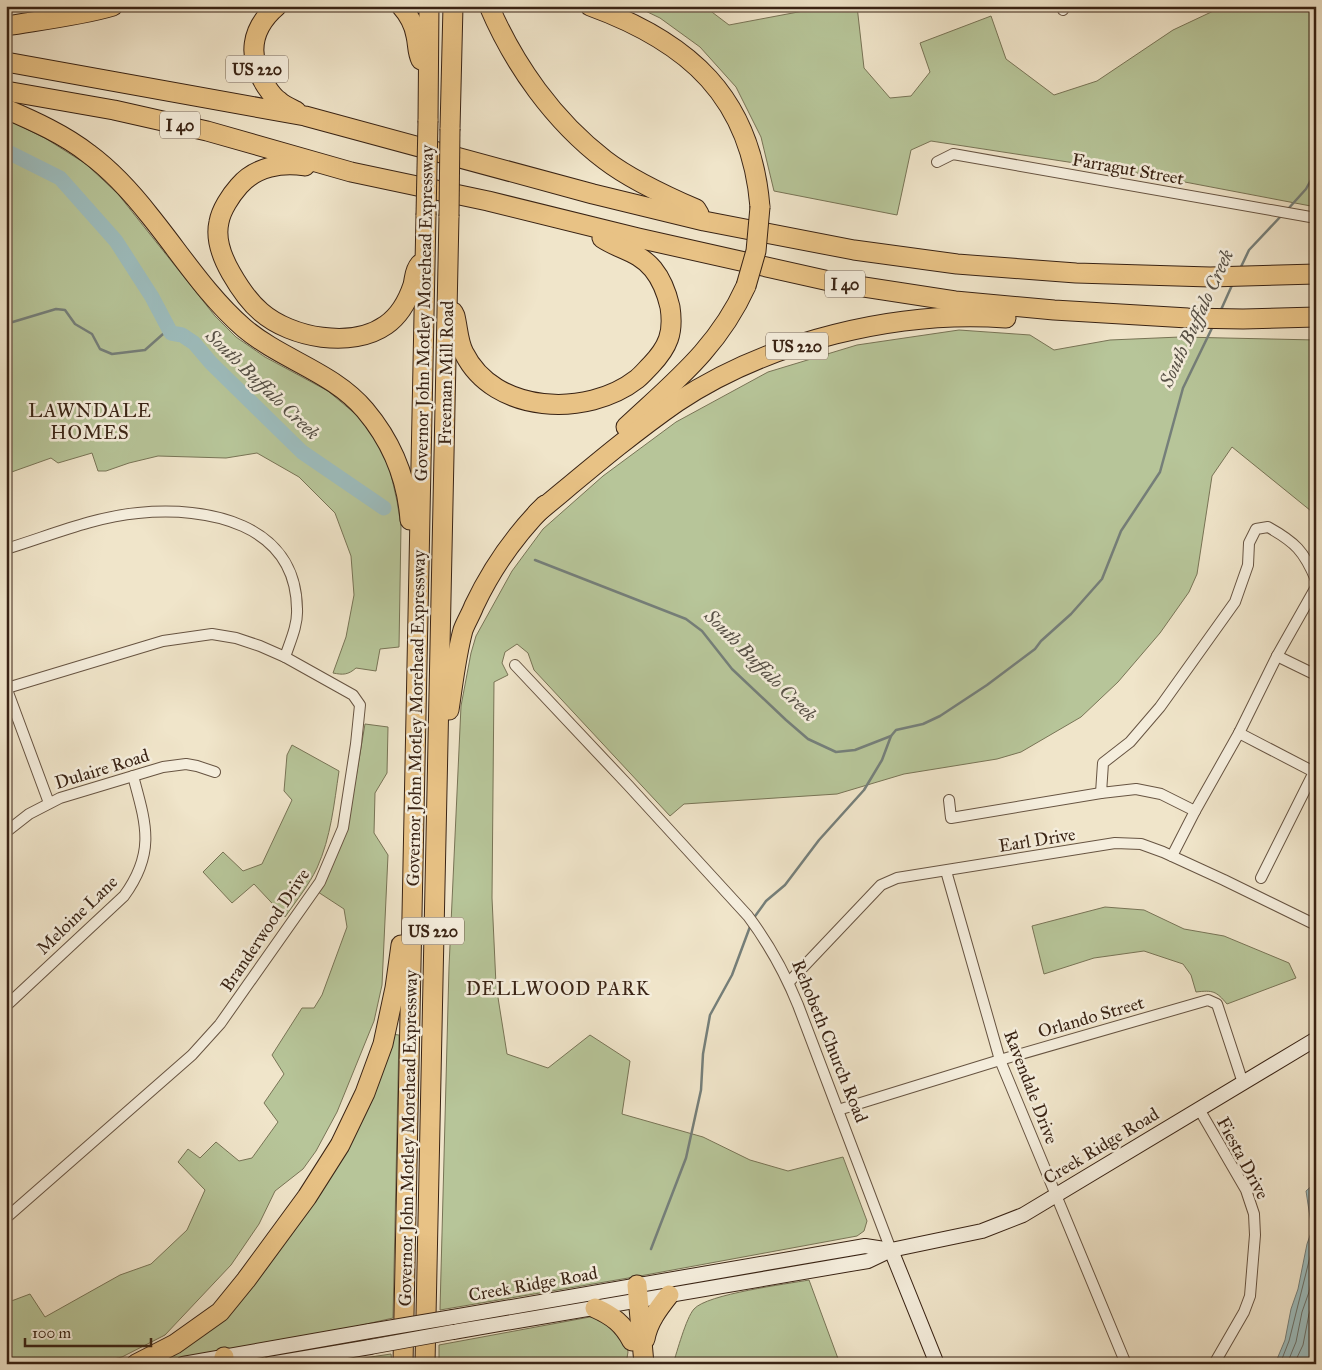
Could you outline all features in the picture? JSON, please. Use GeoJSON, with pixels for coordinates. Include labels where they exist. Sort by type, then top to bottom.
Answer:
{"type":"FeatureCollection","features":[{"type":"Feature","properties":{"kind":"highway"},"geometry":{"type":"LineString","coordinates":[[71,14],[95,6]]}},
{"type":"Feature","properties":{"kind":"highway"},"geometry":{"type":"LineString","coordinates":[[6,26],[92,12],[113,6]]}},
{"type":"Feature","properties":{"kind":"highway","name":"US 220"},"geometry":{"type":"LineString","coordinates":[[277,6],[265,18],[256,36],[254,62],[259,74],[279,102],[306,116]]}},
{"type":"Feature","properties":{"kind":"highway"},"geometry":{"type":"LineString","coordinates":[[401,6],[412,22],[416,34],[418,55],[430,73]]}},
{"type":"Feature","properties":{"kind":"highway"},"geometry":{"type":"LineString","coordinates":[[429,6],[430,73]]}},
{"type":"Feature","properties":{"kind":"highway","name":"Freeman Mill Road"},"geometry":{"type":"LineString","coordinates":[[438,739],[453,6]]}},
{"type":"Feature","properties":{"kind":"highway"},"geometry":{"type":"LineString","coordinates":[[489,6],[506,42],[523,70],[541,96],[574,133],[606,161],[662,195],[696,209],[704,221]]}},
{"type":"Feature","properties":{"kind":"highway"},"geometry":{"type":"LineString","coordinates":[[537,513],[700,357],[725,326],[746,286],[756,251],[760,207],[759,187],[750,148],[723,96],[696,65],[677,50],[633,24],[590,6]]}},
{"type":"Feature","properties":{"kind":"highway","name":"I 40"},"geometry":{"type":"LineString","coordinates":[[6,62],[306,116],[593,194],[704,221],[854,250],[957,264],[1076,273],[1210,277],[1316,274]]}},
{"type":"Feature","properties":{"kind":"highway","name":"Governor John Motley Morehead Expressway"},"geometry":{"type":"LineString","coordinates":[[403,1364],[430,73]]}},
{"type":"Feature","properties":{"kind":"highway","name":"I 40"},"geometry":{"type":"LineString","coordinates":[[6,91],[114,110],[207,131],[351,172],[488,201],[764,267],[846,284],[955,301],[1104,314],[1188,318],[1316,318]]}},
{"type":"Feature","properties":{"kind":"highway"},"geometry":{"type":"LineString","coordinates":[[6,109],[62,136],[89,154],[118,179],[149,214],[199,280],[228,314],[264,342],[333,382],[364,409],[387,440],[397,460],[406,486],[411,524],[420,542]]}},
{"type":"Feature","properties":{"kind":"highway"},"geometry":{"type":"LineString","coordinates":[[351,172],[343,173],[298,165],[278,166],[262,169],[251,174],[242,182],[228,202],[218,223],[220,251],[241,291],[261,312],[283,326],[297,332],[324,338],[351,338],[385,326],[392,320],[403,307],[412,286],[416,269],[426,258]]}},
{"type":"Feature","properties":{"kind":"highway"},"geometry":{"type":"LineString","coordinates":[[447,302],[456,316],[463,351],[471,365],[493,387],[504,394],[545,403],[578,403],[611,394],[638,379],[665,349],[670,339],[671,328],[668,301],[659,278],[644,260],[630,250],[603,239],[590,226]]}},
{"type":"Feature","properties":{"kind":"highway","name":"US 220"},"geometry":{"type":"LineString","coordinates":[[438,739],[448,722],[455,669],[464,629],[487,580],[501,557],[537,513],[609,454],[678,402],[731,373],[764,358],[802,344],[844,332],[887,323],[969,316],[1048,321],[1104,314]]}},
{"type":"Feature","properties":{"kind":"highway","name":"Governor John Motley Morehead Expressway"},"geometry":{"type":"LineString","coordinates":[[425,1364],[438,739]]}},
{"type":"Feature","properties":{"kind":"highway"},"geometry":{"type":"LineString","coordinates":[[136,1364],[175,1344],[220,1312],[307,1197],[340,1145],[365,1093],[383,1044],[396,988],[403,931],[412,919]]}},
{"type":"Feature","properties":{"kind":"highway"},"geometry":{"type":"LineString","coordinates":[[633,1294],[638,1355]]}},
{"type":"Feature","properties":{"kind":"highway"},"geometry":{"type":"LineString","coordinates":[[638,1355],[654,1315],[669,1295]]}},
{"type":"Feature","properties":{"kind":"highway"},"geometry":{"type":"LineString","coordinates":[[595,1308],[616,1319],[623,1326],[638,1355]]}},
{"type":"Feature","properties":{"kind":"main road","name":"Creek Ridge Road"},"geometry":{"type":"LineString","coordinates":[[270,1364],[595,1308],[633,1294],[669,1295],[868,1261],[890,1250],[982,1231],[1023,1215],[1316,1039]]}},
{"type":"Feature","properties":{"kind":"main road","name":"Creek Ridge Road"},"geometry":{"type":"LineString","coordinates":[[183,1364],[223,1360],[370,1331],[454,1317],[633,1294],[865,1246],[890,1250]]}},
{"type":"Feature","properties":{"kind":"main road","name":"Rehobeth Church Road"},"geometry":{"type":"LineString","coordinates":[[890,1250],[936,1364]]}},
{"type":"Feature","properties":{"kind":"street","name":"Farragut Street"},"geometry":{"type":"LineString","coordinates":[[936,162],[953,154],[1316,218]]}},
{"type":"Feature","properties":{"kind":"street"},"geometry":{"type":"LineString","coordinates":[[6,549],[81,526],[138,513],[191,512],[217,516],[241,524],[272,545],[286,564],[295,588],[298,611],[294,632],[285,657]]}},
{"type":"Feature","properties":{"kind":"street"},"geometry":{"type":"LineString","coordinates":[[1101,794],[1103,763],[1130,742],[1160,707],[1235,602],[1248,565],[1250,543],[1256,529],[1268,527],[1282,534],[1308,559],[1316,580]]}},
{"type":"Feature","properties":{"kind":"street"},"geometry":{"type":"LineString","coordinates":[[1172,856],[1239,733],[1277,656],[1316,587]]}},
{"type":"Feature","properties":{"kind":"street","name":"Branderwood Drive"},"geometry":{"type":"LineString","coordinates":[[6,688],[163,641],[212,634],[244,641],[285,657],[353,695],[360,705],[343,828],[320,882],[220,1024],[198,1048],[6,1218]]}},
{"type":"Feature","properties":{"kind":"street"},"geometry":{"type":"LineString","coordinates":[[1277,656],[1316,675]]}},
{"type":"Feature","properties":{"kind":"street","name":"Rehobeth Church Road"},"geometry":{"type":"LineString","coordinates":[[515,665],[628,784],[748,916],[762,936],[788,982],[890,1250]]}},
{"type":"Feature","properties":{"kind":"street"},"geometry":{"type":"LineString","coordinates":[[6,688],[48,803]]}},
{"type":"Feature","properties":{"kind":"street"},"geometry":{"type":"LineString","coordinates":[[1239,733],[1315,772],[1261,878]]}},
{"type":"Feature","properties":{"kind":"street","name":"Dulaire Road"},"geometry":{"type":"LineString","coordinates":[[6,832],[29,814],[48,803],[163,767],[186,764],[215,772]]}},
{"type":"Feature","properties":{"kind":"street","name":"Meloine Lane"},"geometry":{"type":"LineString","coordinates":[[6,1006],[124,896],[130,888],[144,855],[146,834],[144,816],[133,776]]}},
{"type":"Feature","properties":{"kind":"street"},"geometry":{"type":"LineString","coordinates":[[949,800],[951,818],[1136,788],[1161,794],[1195,811]]}},
{"type":"Feature","properties":{"kind":"street","name":"Earl Drive"},"geometry":{"type":"LineString","coordinates":[[788,982],[881,885],[897,878],[1115,843],[1142,844],[1172,856],[1316,925]]}},
{"type":"Feature","properties":{"kind":"street","name":"Ravendale Drive"},"geometry":{"type":"LineString","coordinates":[[946,870],[1000,1060],[1126,1364]]}},
{"type":"Feature","properties":{"kind":"street","name":"Orlando Street"},"geometry":{"type":"LineString","coordinates":[[838,1110],[1000,1060],[1208,1000],[1217,1004],[1243,1083]]}},
{"type":"Feature","properties":{"kind":"street","name":"Fiesta Drive"},"geometry":{"type":"LineString","coordinates":[[1199,1110],[1246,1190],[1254,1214],[1256,1235],[1250,1296],[1244,1312],[1214,1364]]}},
{"type":"Feature","properties":{"kind":"green space"},"geometry":{"type":"Polygon","coordinates":[[[635,6],[704,6],[729,25],[830,6],[857,6],[864,68],[890,98],[911,96],[930,72],[920,43],[991,16],[1006,59],[1054,95],[1097,81],[1173,30],[1224,6],[1316,6],[1316,207],[1127,171],[931,141],[911,150],[897,215],[774,191],[761,137],[736,87],[700,47],[660,18],[635,6]]]}},
{"type":"Feature","properties":{"kind":"green space"},"geometry":{"type":"Polygon","coordinates":[[[6,119],[45,138],[86,164],[118,194],[215,316],[236,337],[265,357],[328,391],[359,417],[378,444],[390,470],[401,526],[399,647],[380,649],[376,671],[356,668],[345,674],[333,673],[346,637],[354,595],[351,556],[335,513],[299,477],[257,453],[226,458],[158,456],[106,471],[98,471],[92,453],[58,463],[51,458],[6,474],[6,119]]]}},
{"type":"Feature","properties":{"kind":"green space"},"geometry":{"type":"Polygon","coordinates":[[[959,330],[1030,335],[1054,350],[1110,340],[1180,337],[1316,340],[1316,515],[1232,447],[1212,476],[1197,574],[1189,592],[1160,633],[1118,682],[1081,717],[1021,752],[997,759],[904,774],[837,794],[684,804],[670,816],[534,670],[528,653],[517,644],[505,652],[502,663],[508,675],[494,682],[492,898],[496,985],[507,1054],[548,1068],[590,1035],[630,1061],[622,1114],[703,1137],[750,1160],[788,1171],[843,1157],[867,1221],[864,1231],[857,1236],[440,1310],[449,967],[461,706],[476,636],[512,571],[543,529],[603,476],[676,422],[768,372],[857,345],[959,330]]]}},
{"type":"Feature","properties":{"kind":"green space"},"geometry":{"type":"Polygon","coordinates":[[[365,724],[388,727],[387,773],[375,793],[374,833],[388,855],[382,985],[374,1021],[337,1112],[316,1151],[303,1169],[275,1191],[259,1224],[231,1265],[165,1335],[122,1357],[92,1364],[6,1364],[6,1303],[30,1294],[45,1317],[120,1275],[151,1264],[187,1230],[205,1190],[178,1162],[188,1149],[200,1158],[216,1142],[239,1161],[252,1158],[278,1122],[264,1103],[284,1074],[272,1055],[302,1008],[314,1008],[322,995],[347,927],[344,909],[318,892],[331,869],[349,818],[365,724]]]}},
{"type":"Feature","properties":{"kind":"green space"},"geometry":{"type":"Polygon","coordinates":[[[292,745],[339,771],[331,820],[322,856],[310,881],[285,917],[254,884],[232,903],[203,872],[223,852],[243,871],[262,864],[292,800],[284,791],[287,755],[292,745]]]}},
{"type":"Feature","properties":{"kind":"green space"},"geometry":{"type":"Polygon","coordinates":[[[1105,907],[1144,910],[1184,929],[1224,936],[1289,963],[1296,978],[1227,1004],[1214,992],[1196,992],[1191,975],[1183,964],[1144,951],[1094,958],[1044,974],[1032,926],[1105,907]]]}},
{"type":"Feature","properties":{"kind":"green space"},"geometry":{"type":"Polygon","coordinates":[[[391,1034],[399,1035],[393,1318],[340,1330],[169,1360],[167,1355],[188,1344],[327,1176],[391,1034]]]}},
{"type":"Feature","properties":{"kind":"green space"},"geometry":{"type":"Polygon","coordinates":[[[809,1280],[840,1364],[673,1364],[691,1313],[702,1304],[730,1294],[809,1280]]]}},
{"type":"Feature","properties":{"kind":"green space"},"geometry":{"type":"Polygon","coordinates":[[[590,1317],[602,1318],[626,1342],[628,1352],[626,1364],[439,1364],[439,1345],[590,1317]]]}},
{"type":"Feature","properties":{"kind":"green space"},"geometry":{"type":"Polygon","coordinates":[[[391,1354],[392,1364],[323,1364],[391,1354]]]}},
{"type":"Feature","properties":{"kind":"water"},"geometry":{"type":"Polygon","coordinates":[[[1316,1182],[1316,1364],[1275,1364],[1285,1340],[1291,1309],[1298,1289],[1307,1244],[1312,1230],[1306,1191],[1316,1182]]]}},
{"type":"Feature","properties":{"kind":"waterway","name":"South Buffalo Creek"},"geometry":{"type":"LineString","coordinates":[[6,151],[60,178],[116,241],[152,297],[171,333],[182,335],[194,343],[211,363],[302,452],[384,508]]}},
{"type":"Feature","properties":{"kind":"waterway","name":"South Buffalo Creek"},"geometry":{"type":"LineString","coordinates":[[1288,209],[1306,189],[1316,171]]}},
{"type":"Feature","properties":{"kind":"waterway","name":"South Buffalo Creek"},"geometry":{"type":"LineString","coordinates":[[1240,269],[1249,250],[1282,215]]}},
{"type":"Feature","properties":{"kind":"waterway","name":"South Buffalo Creek"},"geometry":{"type":"LineString","coordinates":[[1220,312],[1233,283]]}},
{"type":"Feature","properties":{"kind":"waterway"},"geometry":{"type":"LineString","coordinates":[[6,324],[56,309],[65,310],[75,324],[92,334],[100,349],[112,354],[145,350],[163,334],[171,333]]}},
{"type":"Feature","properties":{"kind":"waterway","name":"South Buffalo Creek"},"geometry":{"type":"LineString","coordinates":[[535,560],[686,619],[702,631],[732,669],[808,739],[836,752],[855,750],[891,736],[896,730],[923,724],[940,716],[987,685],[1035,649],[1041,641],[1071,614],[1102,579],[1121,531],[1160,472],[1183,388],[1213,326]]}},
{"type":"Feature","properties":{"kind":"waterway"},"geometry":{"type":"LineString","coordinates":[[753,919],[766,901],[785,885],[819,840],[864,790],[882,760],[891,736]]}},
{"type":"Feature","properties":{"kind":"waterway"},"geometry":{"type":"LineString","coordinates":[[651,1249],[686,1158],[701,1090],[703,1054],[710,1015],[732,975],[751,924]]}},
{"type":"Feature","properties":{"kind":"district","name":"LAWNDALE HOMES"},"geometry":{"type":"Point","coordinates":[90,421]}},
{"type":"Feature","properties":{"kind":"district","name":"DELLWOOD PARK"},"geometry":{"type":"Point","coordinates":[558,988]}}]}
